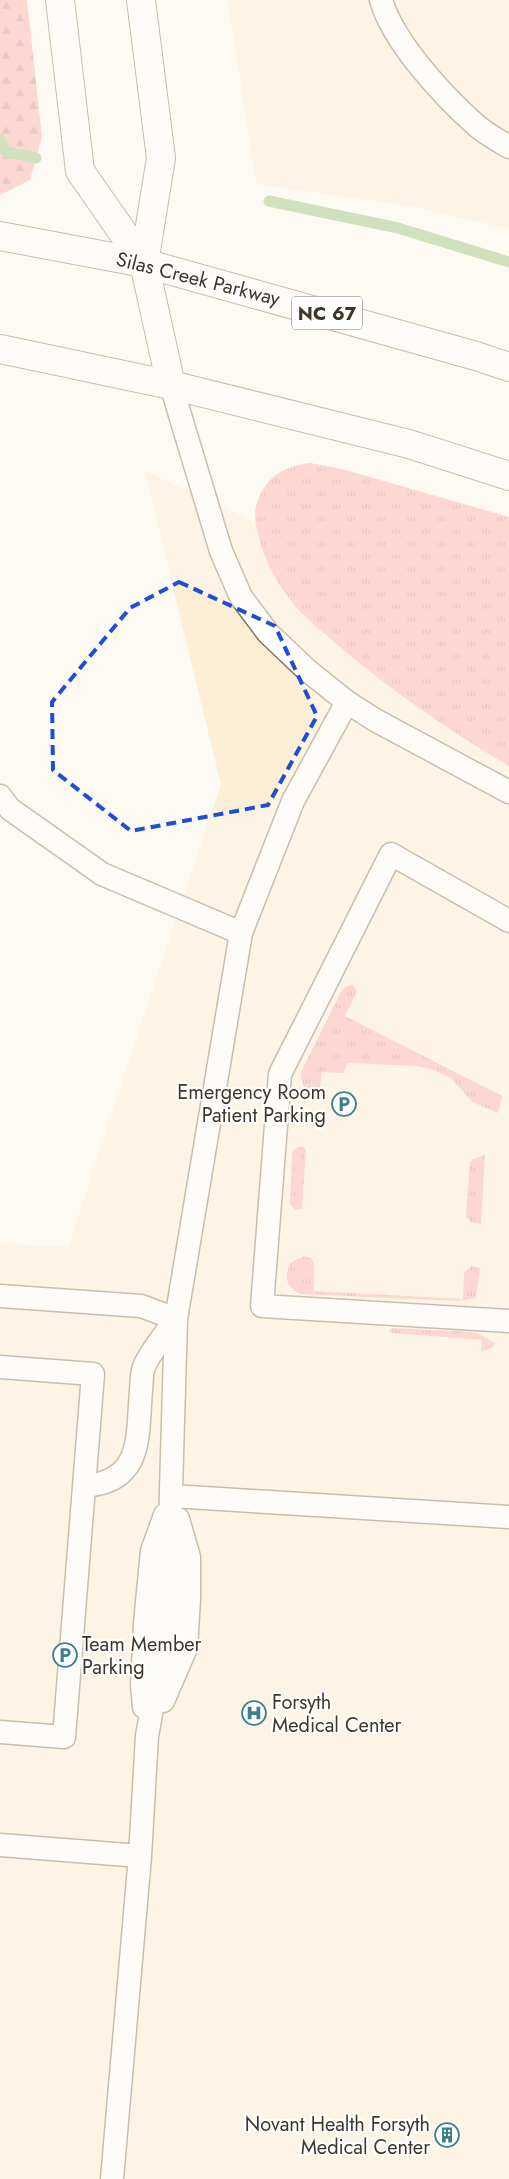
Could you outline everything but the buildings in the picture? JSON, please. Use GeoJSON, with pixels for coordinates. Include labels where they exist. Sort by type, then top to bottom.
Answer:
{"type":"FeatureCollection","features":[{"type":"Feature","properties":{"kind":"main road"},"geometry":{"type":"LineString","coordinates":[[60,0],[80,171],[144,263],[172,385]]}},
{"type":"Feature","properties":{"kind":"main road"},"geometry":{"type":"LineString","coordinates":[[141,0],[161,158],[144,263]]}},
{"type":"Feature","properties":{"kind":"main road","name":"Silas Creek Parkway"},"geometry":{"type":"LineString","coordinates":[[0,236],[144,263],[298,305],[509,367]]}},
{"type":"Feature","properties":{"kind":"main road"},"geometry":{"type":"LineString","coordinates":[[0,349],[172,385],[409,444],[509,476]]}},
{"type":"Feature","properties":{"kind":"lane"},"geometry":{"type":"LineString","coordinates":[[381,0],[384,10],[408,51],[439,88],[478,126],[509,147]]}},
{"type":"Feature","properties":{"kind":"lane"},"geometry":{"type":"LineString","coordinates":[[172,385],[221,551],[241,597],[268,633],[307,670],[375,720],[509,792]]}},
{"type":"Feature","properties":{"kind":"lane"},"geometry":{"type":"LineString","coordinates":[[148,1736],[186,1648],[189,1557],[172,1496],[176,1319],[241,933],[293,801],[348,702]]}},
{"type":"Feature","properties":{"kind":"lane"},"geometry":{"type":"LineString","coordinates":[[0,796],[10,809],[102,874],[241,933]]}},
{"type":"Feature","properties":{"kind":"lane"},"geometry":{"type":"LineString","coordinates":[[509,921],[391,854],[280,1074],[262,1306],[509,1322]]}},
{"type":"Feature","properties":{"kind":"lane"},"geometry":{"type":"LineString","coordinates":[[0,1296],[140,1306],[176,1319]]}},
{"type":"Feature","properties":{"kind":"lane"},"geometry":{"type":"LineString","coordinates":[[84,1486],[97,1485],[115,1477],[126,1470],[135,1454],[144,1368],[176,1319]]}},
{"type":"Feature","properties":{"kind":"lane"},"geometry":{"type":"LineString","coordinates":[[0,1367],[93,1374],[64,1737],[0,1732]]}},
{"type":"Feature","properties":{"kind":"lane"},"geometry":{"type":"LineString","coordinates":[[172,1496],[509,1517]]}},
{"type":"Feature","properties":{"kind":"lane"},"geometry":{"type":"LineString","coordinates":[[112,2179],[140,1856],[148,1736],[142,1685],[149,1578],[152,1551],[172,1496]]}},
{"type":"Feature","properties":{"kind":"lane"},"geometry":{"type":"LineString","coordinates":[[0,1845],[140,1856]]}},
{"type":"Feature","properties":{"kind":"highlighted area"},"geometry":{"type":"Polygon","coordinates":[[[179,582],[275,626],[317,716],[268,805],[131,831],[53,770],[52,702],[130,608],[179,582]]]}},
{"type":"Feature","properties":{"kind":"shaded area"},"geometry":{"type":"Polygon","coordinates":[[[227,0],[509,0],[509,229],[417,207],[257,184],[227,0]]]}},
{"type":"Feature","properties":{"kind":"shaded area","name":"Forsyth Medical Center"},"geometry":{"type":"Polygon","coordinates":[[[145,471],[509,641],[509,2179],[0,2179],[0,1244],[68,1247],[221,785],[145,471]]]}},
{"type":"Feature","properties":{"kind":"green space"},"geometry":{"type":"Polygon","coordinates":[[[0,0],[27,0],[42,137],[30,180],[0,195],[0,0]]]}},
{"type":"Feature","properties":{"kind":"green space"},"geometry":{"type":"Polygon","coordinates":[[[310,463],[342,469],[509,517],[509,766],[444,725],[381,680],[306,618],[284,591],[273,574],[262,547],[256,523],[255,509],[262,492],[272,479],[285,470],[310,463]]]}},
{"type":"Feature","properties":{"kind":"green space"},"geometry":{"type":"Polygon","coordinates":[[[353,985],[357,991],[345,1016],[502,1096],[498,1113],[472,1102],[452,1079],[434,1070],[418,1066],[348,1063],[343,1073],[322,1072],[318,1100],[314,1101],[304,1088],[301,1072],[341,992],[345,987],[353,985]]]}},
{"type":"Feature","properties":{"kind":"green space"},"geometry":{"type":"Polygon","coordinates":[[[302,1146],[306,1150],[302,1209],[295,1210],[290,1204],[292,1154],[294,1149],[302,1146]]]}},
{"type":"Feature","properties":{"kind":"green space"},"geometry":{"type":"Polygon","coordinates":[[[485,1155],[481,1224],[472,1223],[466,1216],[470,1162],[485,1155]]]}},
{"type":"Feature","properties":{"kind":"green space"},"geometry":{"type":"Polygon","coordinates":[[[304,1256],[311,1258],[314,1263],[314,1291],[463,1299],[464,1273],[472,1266],[480,1268],[476,1298],[459,1301],[300,1294],[289,1285],[287,1273],[290,1263],[304,1256]]]}},
{"type":"Feature","properties":{"kind":"green space"},"geometry":{"type":"Polygon","coordinates":[[[392,1328],[475,1332],[495,1343],[493,1347],[481,1352],[482,1340],[393,1333],[389,1331],[392,1328]]]}},
{"type":"Feature","properties":{"kind":"waterway"},"geometry":{"type":"LineString","coordinates":[[0,140],[6,152],[36,158]]}},
{"type":"Feature","properties":{"kind":"waterway"},"geometry":{"type":"LineString","coordinates":[[269,201],[398,228],[509,262]]}},
{"type":"Feature","properties":{"kind":"place","name":"Emergency Room Patient Parking"},"geometry":{"type":"Point","coordinates":[344,1104]}},
{"type":"Feature","properties":{"kind":"place","name":"Team Member Parking"},"geometry":{"type":"Point","coordinates":[65,1655]}},
{"type":"Feature","properties":{"kind":"place","name":"Forsyth Medical Center"},"geometry":{"type":"Point","coordinates":[254,1713]}},
{"type":"Feature","properties":{"kind":"place","name":"Novant Health Forsyth Medical Center"},"geometry":{"type":"Point","coordinates":[447,2135]}}]}
